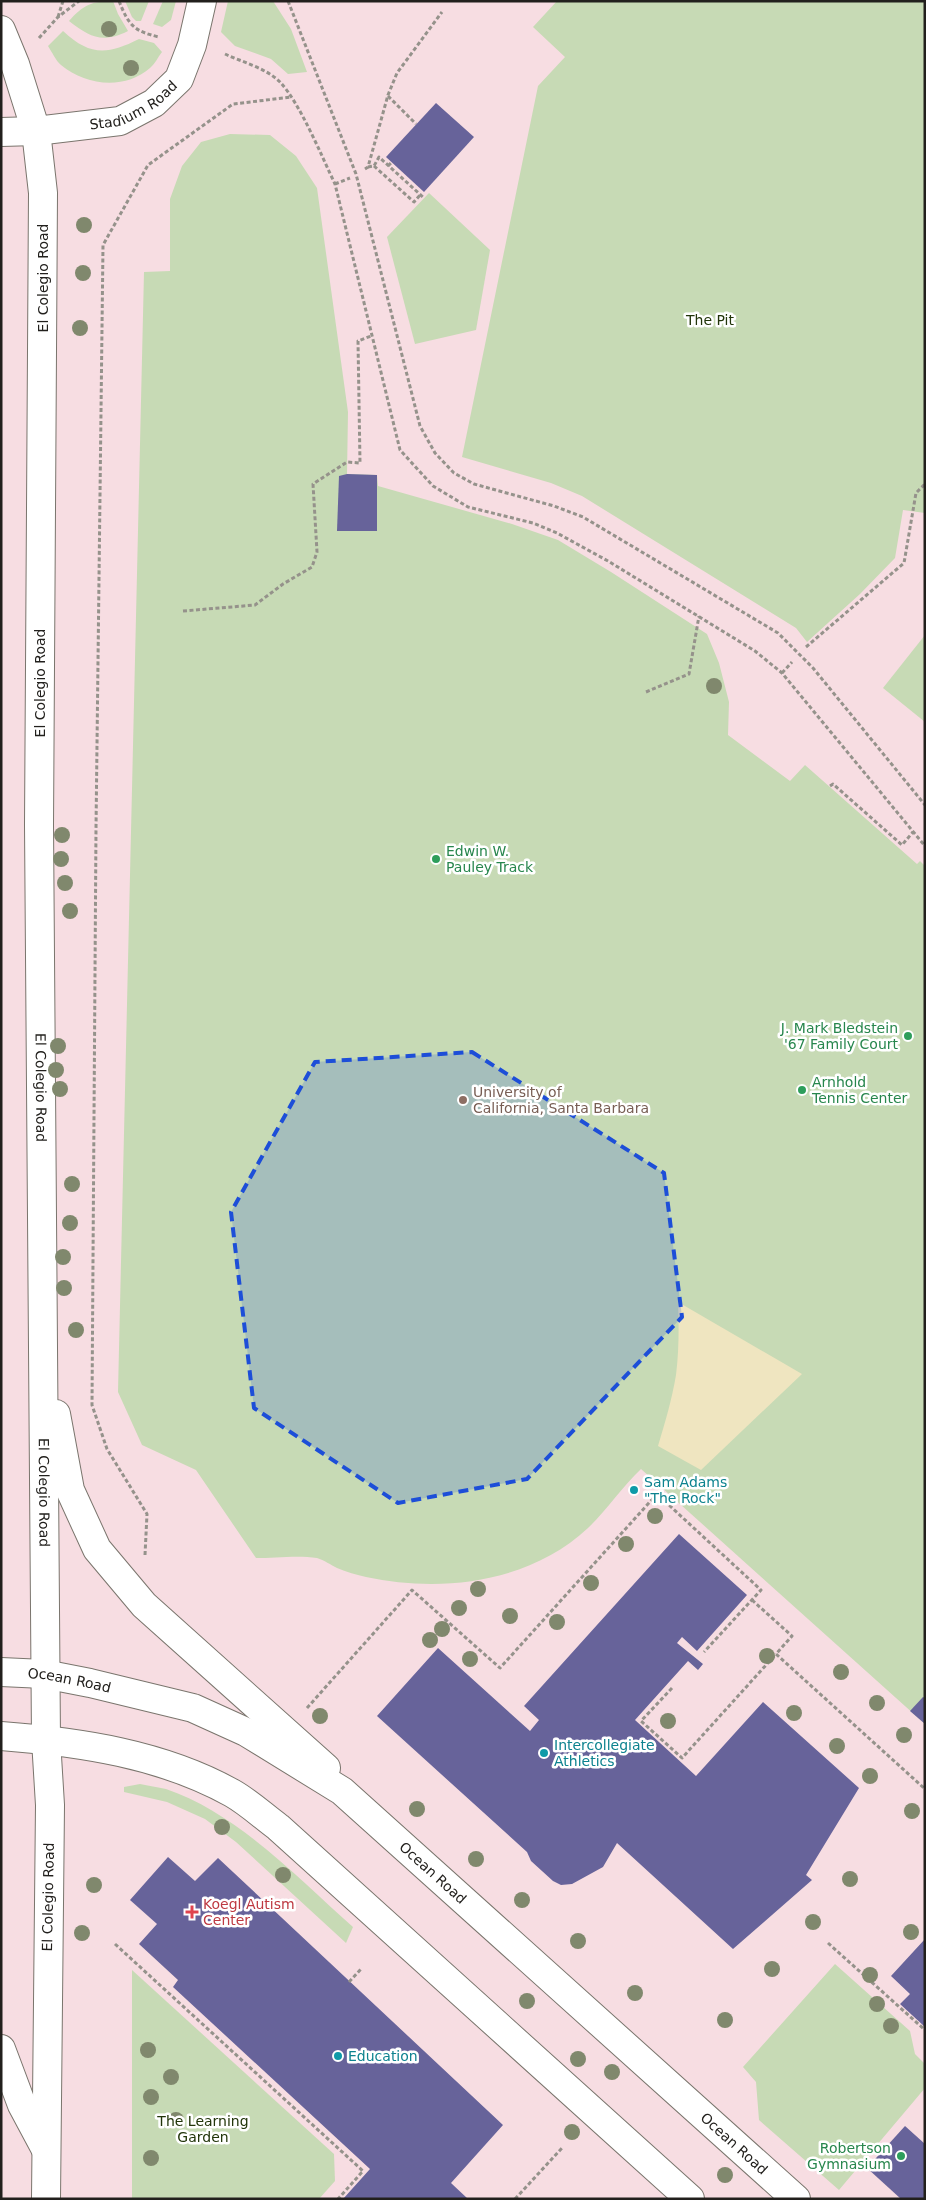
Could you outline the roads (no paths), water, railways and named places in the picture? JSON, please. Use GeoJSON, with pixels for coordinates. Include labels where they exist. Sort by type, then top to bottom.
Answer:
{"type":"FeatureCollection","features":[{"type":"Feature","properties":{"kind":"main road","name":"Stadium Road"},"geometry":{"type":"LineString","coordinates":[[1,132],[36,131],[120,120],[154,103],[178,79],[192,45],[202,1]]}},
{"type":"Feature","properties":{"kind":"main road","name":"El Colegio Road"},"geometry":{"type":"LineString","coordinates":[[1,30],[15,64],[36,131],[43,193],[39,835],[44,1674],[50,1805],[46,2199]]}},
{"type":"Feature","properties":{"kind":"main road"},"geometry":{"type":"LineString","coordinates":[[43,1362],[54,1405],[70,1490],[97,1549],[144,1605],[323,1763],[342,1791]]}},
{"type":"Feature","properties":{"kind":"main road","name":"Ocean Road"},"geometry":{"type":"LineString","coordinates":[[1,1672],[44,1674],[90,1682],[193,1708],[246,1732],[342,1791],[796,2199]]}},
{"type":"Feature","properties":{"kind":"main road"},"geometry":{"type":"LineString","coordinates":[[1,1736],[46,1740],[131,1754],[172,1766],[233,1794],[278,1826],[690,2199]]}},
{"type":"Feature","properties":{"kind":"main road","name":"El Colegio Road"},"geometry":{"type":"LineString","coordinates":[[1,2049],[22,2105],[46,2151]]}},
{"type":"Feature","properties":{"kind":"place","name":"Edwin W. Pauley Track"},"geometry":{"type":"Point","coordinates":[436,859]}},
{"type":"Feature","properties":{"kind":"place","name":"J. Mark Bledstein '67 Family Court"},"geometry":{"type":"Point","coordinates":[908,1036]}},
{"type":"Feature","properties":{"kind":"place","name":"Arnhold Tennis Center"},"geometry":{"type":"Point","coordinates":[802,1090]}},
{"type":"Feature","properties":{"kind":"place","name":"University of California, Santa Barbara"},"geometry":{"type":"Point","coordinates":[463,1100]}},
{"type":"Feature","properties":{"kind":"place","name":"Sam Adams \"The Rock\""},"geometry":{"type":"Point","coordinates":[634,1490]}},
{"type":"Feature","properties":{"kind":"place","name":"Intercollegiate Athletics"},"geometry":{"type":"Point","coordinates":[544,1753]}},
{"type":"Feature","properties":{"kind":"place","name":"Koegl Autism Center"},"geometry":{"type":"Point","coordinates":[192,1912]}},
{"type":"Feature","properties":{"kind":"place","name":"Education"},"geometry":{"type":"Point","coordinates":[338,2056]}},
{"type":"Feature","properties":{"kind":"place","name":"Robertson Gymnasium"},"geometry":{"type":"Point","coordinates":[901,2156]}},
{"type":"Feature","properties":{"kind":"park label","name":"The Pit"},"geometry":{"type":"Point","coordinates":[710,320]}},
{"type":"Feature","properties":{"kind":"park label","name":"The Learning Garden"},"geometry":{"type":"Point","coordinates":[203,2130]}}]}
